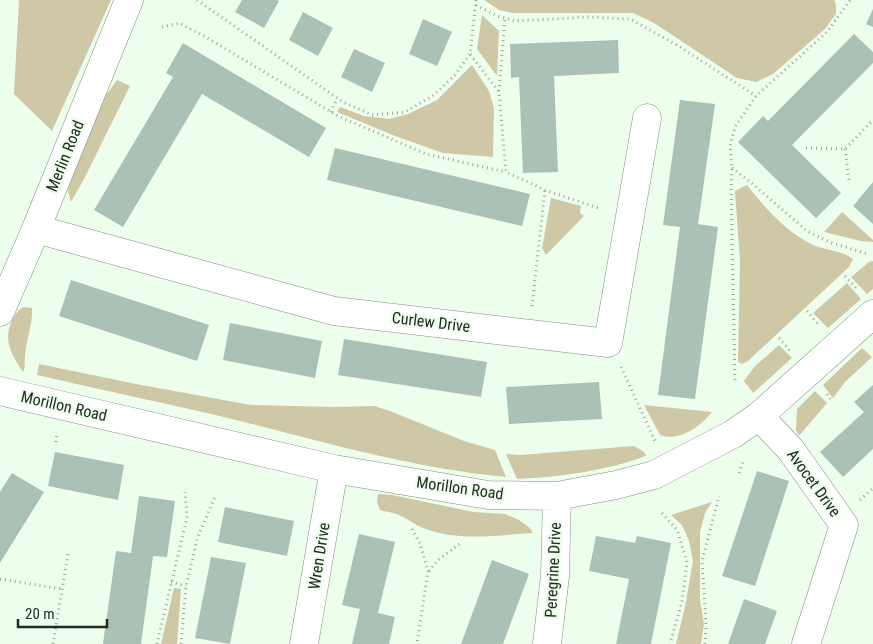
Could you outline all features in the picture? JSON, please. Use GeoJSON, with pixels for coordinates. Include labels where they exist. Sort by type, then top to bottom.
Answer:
{"type":"FeatureCollection","features":[{"type":"Feature","properties":{"kind":"street","name":"Merlin Road"},"geometry":{"type":"LineString","coordinates":[[0,312],[36,229],[129,0]]}},
{"type":"Feature","properties":{"kind":"street"},"geometry":{"type":"LineString","coordinates":[[608,343],[647,118]]}},
{"type":"Feature","properties":{"kind":"street","name":"Curlew Drive"},"geometry":{"type":"LineString","coordinates":[[36,229],[334,311],[608,343]]}},
{"type":"Feature","properties":{"kind":"street","name":"Morillon Road"},"geometry":{"type":"LineString","coordinates":[[0,391],[334,469],[488,495],[557,496],[616,485],[654,475],[733,434],[759,416],[873,314]]}},
{"type":"Feature","properties":{"kind":"street","name":"Avocet Drive"},"geometry":{"type":"LineString","coordinates":[[759,416],[791,450],[844,524],[806,644]]}},
{"type":"Feature","properties":{"kind":"street","name":"Wren Drive"},"geometry":{"type":"LineString","coordinates":[[304,644],[334,469]]}},
{"type":"Feature","properties":{"kind":"street","name":"Peregrine Drive"},"geometry":{"type":"LineString","coordinates":[[548,644],[555,576],[557,496]]}},
{"type":"Feature","properties":{"kind":"path"},"geometry":{"type":"LineString","coordinates":[[197,0],[337,98],[372,116],[405,112],[434,95],[455,75],[470,54],[476,0]]}},
{"type":"Feature","properties":{"kind":"path"},"geometry":{"type":"LineString","coordinates":[[735,380],[732,168],[730,146],[736,127],[756,96],[827,32],[850,0]]}},
{"type":"Feature","properties":{"kind":"path"},"geometry":{"type":"LineString","coordinates":[[476,5],[495,15],[514,21],[589,17],[630,19],[677,45],[756,96]]}},
{"type":"Feature","properties":{"kind":"path"},"geometry":{"type":"LineString","coordinates":[[506,18],[499,92],[506,172]]}},
{"type":"Feature","properties":{"kind":"path"},"geometry":{"type":"LineString","coordinates":[[162,27],[179,23],[331,112],[426,154],[506,172],[545,190],[629,218]]}},
{"type":"Feature","properties":{"kind":"path"},"geometry":{"type":"LineString","coordinates":[[470,54],[499,92]]}},
{"type":"Feature","properties":{"kind":"path"},"geometry":{"type":"LineString","coordinates":[[331,112],[337,98]]}},
{"type":"Feature","properties":{"kind":"path"},"geometry":{"type":"LineString","coordinates":[[806,148],[845,150],[873,120]]}},
{"type":"Feature","properties":{"kind":"path"},"geometry":{"type":"LineString","coordinates":[[845,150],[849,180]]}},
{"type":"Feature","properties":{"kind":"path"},"geometry":{"type":"LineString","coordinates":[[732,168],[762,191],[807,231],[868,254]]}},
{"type":"Feature","properties":{"kind":"path"},"geometry":{"type":"LineString","coordinates":[[528,334],[545,190]]}},
{"type":"Feature","properties":{"kind":"path"},"geometry":{"type":"LineString","coordinates":[[608,343],[617,358],[657,444]]}},
{"type":"Feature","properties":{"kind":"path"},"geometry":{"type":"LineString","coordinates":[[156,644],[187,517],[185,492]]}},
{"type":"Feature","properties":{"kind":"path"},"geometry":{"type":"LineString","coordinates":[[705,644],[706,625],[702,561],[719,496]]}},
{"type":"Feature","properties":{"kind":"path"},"geometry":{"type":"LineString","coordinates":[[181,644],[186,586],[198,536],[215,497]]}},
{"type":"Feature","properties":{"kind":"path"},"geometry":{"type":"LineString","coordinates":[[662,513],[676,530],[687,562],[682,602],[670,644]]}},
{"type":"Feature","properties":{"kind":"path"},"geometry":{"type":"LineString","coordinates":[[412,528],[420,544],[428,571],[417,644]]}},
{"type":"Feature","properties":{"kind":"path"},"geometry":{"type":"LineString","coordinates":[[428,571],[438,560],[462,542]]}},
{"type":"Feature","properties":{"kind":"path"},"geometry":{"type":"LineString","coordinates":[[53,644],[68,554]]}},
{"type":"Feature","properties":{"kind":"path"},"geometry":{"type":"LineString","coordinates":[[0,579],[62,589]]}},
{"type":"Feature","properties":{"kind":"path"},"geometry":{"type":"LineString","coordinates":[[171,582],[186,586]]}},
{"type":"Feature","properties":{"kind":"shaded area"},"geometry":{"type":"Polygon","coordinates":[[[19,0],[111,0],[52,131],[14,94],[19,0]]]}},
{"type":"Feature","properties":{"kind":"shaded area"},"geometry":{"type":"Polygon","coordinates":[[[484,0],[834,0],[836,14],[825,29],[773,74],[756,82],[737,78],[654,23],[633,13],[512,13],[499,10],[484,0]]]}},
{"type":"Feature","properties":{"kind":"shaded area"},"geometry":{"type":"Polygon","coordinates":[[[482,15],[499,31],[497,76],[477,49],[482,15]]]}},
{"type":"Feature","properties":{"kind":"shaded area"},"geometry":{"type":"Polygon","coordinates":[[[472,65],[489,91],[494,108],[493,157],[443,153],[337,112],[340,107],[364,116],[389,119],[408,114],[437,100],[472,65]]]}},
{"type":"Feature","properties":{"kind":"shaded area"},"geometry":{"type":"Polygon","coordinates":[[[117,80],[130,86],[71,202],[68,191],[70,179],[106,95],[117,80]]]}},
{"type":"Feature","properties":{"kind":"shaded area"},"geometry":{"type":"Polygon","coordinates":[[[747,185],[769,211],[803,240],[853,259],[849,267],[748,361],[742,364],[738,362],[740,261],[735,191],[747,185]]]}},
{"type":"Feature","properties":{"kind":"shaded area"},"geometry":{"type":"Polygon","coordinates":[[[551,198],[581,206],[580,213],[584,216],[546,255],[542,248],[551,198]]]}},
{"type":"Feature","properties":{"kind":"shaded area"},"geometry":{"type":"Polygon","coordinates":[[[842,212],[873,240],[873,242],[824,232],[842,212]]]}},
{"type":"Feature","properties":{"kind":"shaded area"},"geometry":{"type":"Polygon","coordinates":[[[873,261],[873,289],[867,294],[851,277],[869,262],[873,261]]]}},
{"type":"Feature","properties":{"kind":"shaded area"},"geometry":{"type":"Polygon","coordinates":[[[847,283],[861,299],[828,328],[813,313],[847,283]]]}},
{"type":"Feature","properties":{"kind":"shaded area"},"geometry":{"type":"Polygon","coordinates":[[[23,307],[32,308],[32,314],[23,372],[10,349],[8,336],[13,318],[23,307]]]}},
{"type":"Feature","properties":{"kind":"shaded area"},"geometry":{"type":"Polygon","coordinates":[[[779,345],[792,358],[753,393],[744,381],[755,366],[779,345]]]}},
{"type":"Feature","properties":{"kind":"shaded area"},"geometry":{"type":"Polygon","coordinates":[[[862,348],[872,357],[845,382],[833,398],[823,385],[862,348]]]}},
{"type":"Feature","properties":{"kind":"shaded area"},"geometry":{"type":"Polygon","coordinates":[[[39,364],[251,405],[374,406],[464,441],[495,450],[506,477],[406,462],[215,415],[37,375],[39,364]]]}},
{"type":"Feature","properties":{"kind":"shaded area"},"geometry":{"type":"Polygon","coordinates":[[[815,391],[827,403],[799,436],[796,430],[797,409],[815,391]]]}},
{"type":"Feature","properties":{"kind":"shaded area"},"geometry":{"type":"Polygon","coordinates":[[[644,405],[712,412],[689,432],[667,437],[660,435],[644,405]]]}},
{"type":"Feature","properties":{"kind":"shaded area"},"geometry":{"type":"Polygon","coordinates":[[[634,446],[644,452],[646,456],[615,466],[566,475],[517,479],[506,454],[520,455],[634,446]]]}},
{"type":"Feature","properties":{"kind":"shaded area"},"geometry":{"type":"Polygon","coordinates":[[[378,494],[392,495],[474,512],[505,514],[519,520],[530,528],[533,533],[464,536],[436,532],[420,527],[398,514],[380,510],[377,502],[378,494]]]}},
{"type":"Feature","properties":{"kind":"shaded area"},"geometry":{"type":"Polygon","coordinates":[[[712,502],[705,513],[700,532],[700,600],[704,624],[701,644],[676,644],[693,561],[689,541],[682,525],[671,515],[712,502]]]}},
{"type":"Feature","properties":{"kind":"shaded area"},"geometry":{"type":"Polygon","coordinates":[[[174,588],[181,589],[177,644],[161,644],[174,588]]]}},
{"type":"Feature","properties":{"kind":"building"},"geometry":{"type":"Polygon","coordinates":[[[242,0],[279,1],[264,28],[235,12],[242,0]]]}},
{"type":"Feature","properties":{"kind":"building"},"geometry":{"type":"Polygon","coordinates":[[[873,9],[873,27],[866,24],[873,9]]]}},
{"type":"Feature","properties":{"kind":"building"},"geometry":{"type":"Polygon","coordinates":[[[303,12],[333,28],[318,56],[289,40],[303,12]]]}},
{"type":"Feature","properties":{"kind":"building"},"geometry":{"type":"Polygon","coordinates":[[[423,19],[452,32],[437,66],[409,54],[423,19]]]}},
{"type":"Feature","properties":{"kind":"building"},"geometry":{"type":"Polygon","coordinates":[[[854,34],[873,52],[873,63],[792,145],[841,193],[816,218],[738,142],[763,116],[768,121],[854,34]]]}},
{"type":"Feature","properties":{"kind":"building"},"geometry":{"type":"Polygon","coordinates":[[[618,40],[619,73],[554,76],[558,172],[523,173],[519,77],[511,78],[510,44],[618,40]]]}},
{"type":"Feature","properties":{"kind":"building"},"geometry":{"type":"Polygon","coordinates":[[[183,43],[326,128],[309,157],[202,94],[123,227],[94,210],[173,77],[166,73],[183,43]]]}},
{"type":"Feature","properties":{"kind":"building"},"geometry":{"type":"Polygon","coordinates":[[[354,49],[385,63],[372,92],[341,77],[354,49]]]}},
{"type":"Feature","properties":{"kind":"building"},"geometry":{"type":"Polygon","coordinates":[[[680,100],[715,104],[698,224],[718,227],[695,399],[658,395],[680,227],[663,225],[680,100]]]}},
{"type":"Feature","properties":{"kind":"building"},"geometry":{"type":"Polygon","coordinates":[[[335,148],[530,194],[522,226],[327,180],[335,148]]]}},
{"type":"Feature","properties":{"kind":"building"},"geometry":{"type":"Polygon","coordinates":[[[873,182],[873,224],[853,206],[873,182]]]}},
{"type":"Feature","properties":{"kind":"building"},"geometry":{"type":"Polygon","coordinates":[[[71,280],[209,325],[197,361],[59,316],[71,280]]]}},
{"type":"Feature","properties":{"kind":"building"},"geometry":{"type":"Polygon","coordinates":[[[230,323],[322,341],[315,378],[223,360],[230,323]]]}},
{"type":"Feature","properties":{"kind":"building"},"geometry":{"type":"Polygon","coordinates":[[[344,339],[487,362],[481,397],[338,375],[344,339]]]}},
{"type":"Feature","properties":{"kind":"building"},"geometry":{"type":"Polygon","coordinates":[[[599,382],[602,419],[509,424],[506,387],[599,382]]]}},
{"type":"Feature","properties":{"kind":"building"},"geometry":{"type":"Polygon","coordinates":[[[873,385],[873,449],[843,477],[820,452],[864,412],[854,402],[873,385]]]}},
{"type":"Feature","properties":{"kind":"building"},"geometry":{"type":"Polygon","coordinates":[[[55,452],[124,465],[118,500],[48,486],[55,452]]]}},
{"type":"Feature","properties":{"kind":"building"},"geometry":{"type":"Polygon","coordinates":[[[757,471],[789,481],[755,586],[722,576],[757,471]]]}},
{"type":"Feature","properties":{"kind":"building"},"geometry":{"type":"Polygon","coordinates":[[[12,473],[44,492],[0,563],[0,492],[12,473]]]}},
{"type":"Feature","properties":{"kind":"building"},"geometry":{"type":"Polygon","coordinates":[[[139,496],[175,501],[167,557],[153,556],[141,644],[103,644],[116,551],[131,553],[139,496]]]}},
{"type":"Feature","properties":{"kind":"building"},"geometry":{"type":"Polygon","coordinates":[[[225,507],[294,521],[287,556],[218,542],[225,507]]]}},
{"type":"Feature","properties":{"kind":"building"},"geometry":{"type":"Polygon","coordinates":[[[359,534],[395,542],[378,613],[395,617],[389,644],[352,644],[360,609],[342,605],[359,534]]]}},
{"type":"Feature","properties":{"kind":"building"},"geometry":{"type":"Polygon","coordinates":[[[596,536],[635,543],[637,536],[671,543],[651,644],[616,644],[629,579],[589,571],[596,536]]]}},
{"type":"Feature","properties":{"kind":"building"},"geometry":{"type":"Polygon","coordinates":[[[211,557],[246,563],[230,644],[195,638],[211,557]]]}},
{"type":"Feature","properties":{"kind":"building"},"geometry":{"type":"Polygon","coordinates":[[[492,560],[529,574],[503,644],[461,644],[492,560]]]}},
{"type":"Feature","properties":{"kind":"building"},"geometry":{"type":"Polygon","coordinates":[[[744,599],[777,611],[765,644],[728,644],[744,599]]]}}]}
